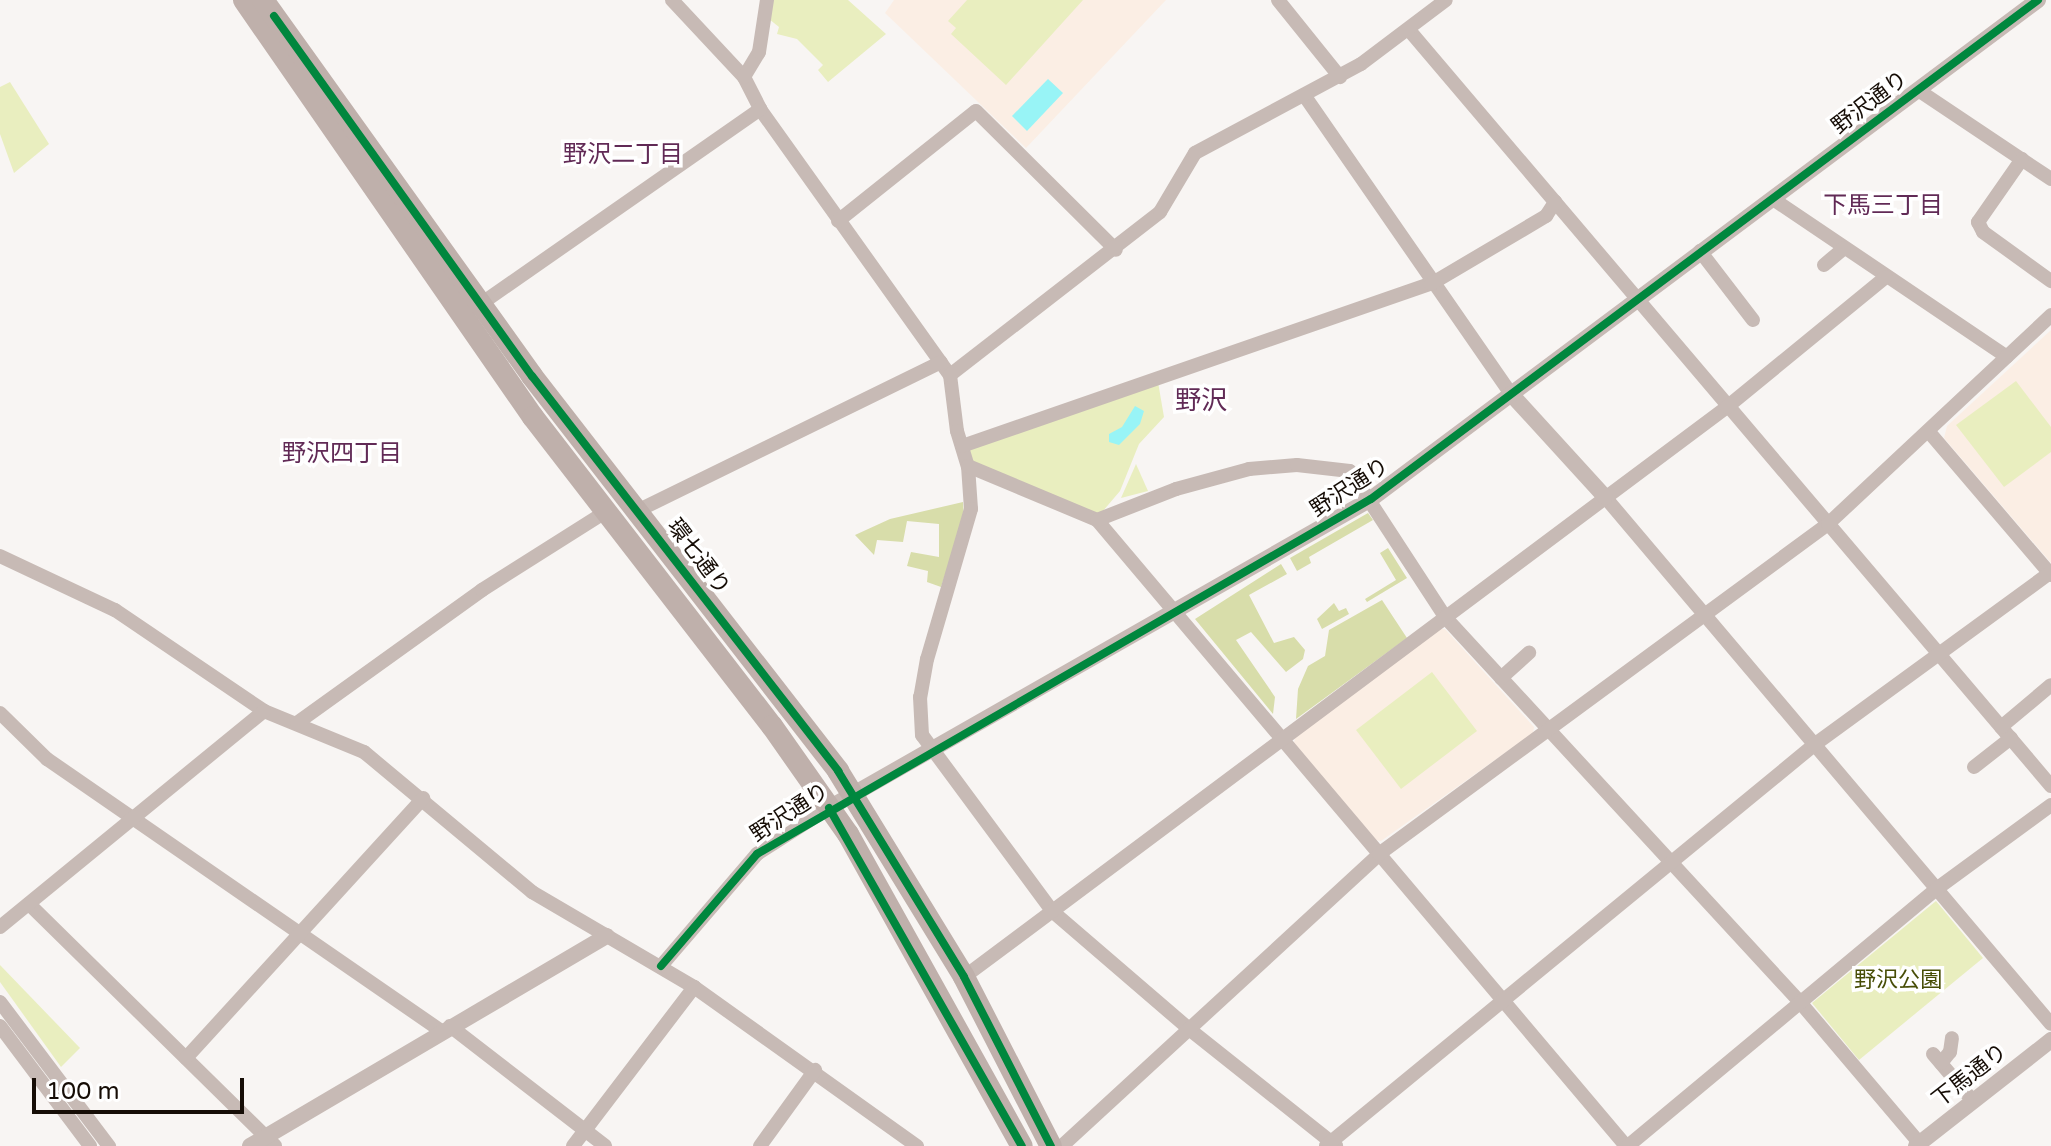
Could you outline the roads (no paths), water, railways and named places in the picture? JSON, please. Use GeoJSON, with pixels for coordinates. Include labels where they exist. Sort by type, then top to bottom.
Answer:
{"type":"FeatureCollection","features":[{"type":"Feature","properties":{"kind":"main road"},"geometry":{"type":"LineString","coordinates":[[229,0],[238,12],[268,10]]}},
{"type":"Feature","properties":{"kind":"main road","name":"環七通り"},"geometry":{"type":"LineString","coordinates":[[244,0],[268,10],[481,304],[854,794],[964,977],[1051,1146]]}},
{"type":"Feature","properties":{"kind":"main road","name":"環七通り"},"geometry":{"type":"LineString","coordinates":[[268,10],[462,317],[829,808],[1022,1146]]}},
{"type":"Feature","properties":{"kind":"street"},"geometry":{"type":"LineString","coordinates":[[672,0],[744,77],[760,109],[946,369],[968,466],[971,509],[920,697],[922,735],[1052,911],[1189,1029],[1331,1144],[1500,1000],[1814,745],[2050,574],[1929,432]]}},
{"type":"Feature","properties":{"kind":"street"},"geometry":{"type":"LineString","coordinates":[[744,77],[759,52],[767,0]]}},
{"type":"Feature","properties":{"kind":"street"},"geometry":{"type":"LineString","coordinates":[[1278,0],[1340,77]]}},
{"type":"Feature","properties":{"kind":"street"},"geometry":{"type":"LineString","coordinates":[[639,510],[946,369],[1116,250],[1160,212],[1188,159],[1208,144],[1340,77],[1409,30],[1446,0]]}},
{"type":"Feature","properties":{"kind":"street","name":"野沢通り"},"geometry":{"type":"LineString","coordinates":[[661,966],[757,854],[829,808],[1371,499],[2038,0]]}},
{"type":"Feature","properties":{"kind":"street"},"geometry":{"type":"LineString","coordinates":[[1409,30],[2051,786]]}},
{"type":"Feature","properties":{"kind":"street"},"geometry":{"type":"LineString","coordinates":[[1918,90],[2051,179]]}},
{"type":"Feature","properties":{"kind":"street"},"geometry":{"type":"LineString","coordinates":[[1304,95],[1431,284],[1511,394],[1605,497],[2051,1024]]}},
{"type":"Feature","properties":{"kind":"street"},"geometry":{"type":"LineString","coordinates":[[462,317],[760,109]]}},
{"type":"Feature","properties":{"kind":"street"},"geometry":{"type":"LineString","coordinates":[[838,221],[976,111],[1116,250]]}},
{"type":"Feature","properties":{"kind":"street"},"geometry":{"type":"LineString","coordinates":[[2022,159],[1978,222],[1983,232],[2051,281]]}},
{"type":"Feature","properties":{"kind":"street"},"geometry":{"type":"LineString","coordinates":[[1773,199],[2007,357]]}},
{"type":"Feature","properties":{"kind":"street"},"geometry":{"type":"LineString","coordinates":[[962,446],[1431,284],[1546,216],[1555,202]]}},
{"type":"Feature","properties":{"kind":"street"},"geometry":{"type":"LineString","coordinates":[[1824,265],[1844,248]]}},
{"type":"Feature","properties":{"kind":"street"},"geometry":{"type":"LineString","coordinates":[[1700,251],[1753,320]]}},
{"type":"Feature","properties":{"kind":"street"},"geometry":{"type":"LineString","coordinates":[[964,977],[1727,407],[1886,277]]}},
{"type":"Feature","properties":{"kind":"street"},"geometry":{"type":"LineString","coordinates":[[1062,1146],[1379,854],[1828,524],[2051,315]]}},
{"type":"Feature","properties":{"kind":"street"},"geometry":{"type":"LineString","coordinates":[[968,466],[1097,520],[1500,1000],[1627,1146],[1935,890],[2051,805]]}},
{"type":"Feature","properties":{"kind":"street"},"geometry":{"type":"LineString","coordinates":[[1097,520],[1176,489],[1273,467],[1350,471],[1445,617],[1799,1001],[1920,1145]]}},
{"type":"Feature","properties":{"kind":"street"},"geometry":{"type":"LineString","coordinates":[[297,723],[482,590],[607,511]]}},
{"type":"Feature","properties":{"kind":"street"},"geometry":{"type":"LineString","coordinates":[[0,556],[115,610],[264,711],[364,752],[423,798],[532,892],[694,987],[815,1070],[917,1146]]}},
{"type":"Feature","properties":{"kind":"street"},"geometry":{"type":"LineString","coordinates":[[1501,678],[1529,653]]}},
{"type":"Feature","properties":{"kind":"street"},"geometry":{"type":"LineString","coordinates":[[1974,767],[2051,685]]}},
{"type":"Feature","properties":{"kind":"street"},"geometry":{"type":"LineString","coordinates":[[0,927],[264,711]]}},
{"type":"Feature","properties":{"kind":"street"},"geometry":{"type":"LineString","coordinates":[[0,713],[47,759],[300,934],[446,1028],[605,1146]]}},
{"type":"Feature","properties":{"kind":"street"},"geometry":{"type":"LineString","coordinates":[[186,1058],[423,798]]}},
{"type":"Feature","properties":{"kind":"street"},"geometry":{"type":"LineString","coordinates":[[29,904],[270,1141]]}},
{"type":"Feature","properties":{"kind":"street"},"geometry":{"type":"LineString","coordinates":[[250,1146],[270,1141],[446,1028],[607,936]]}},
{"type":"Feature","properties":{"kind":"street"},"geometry":{"type":"LineString","coordinates":[[573,1146],[694,987]]}},
{"type":"Feature","properties":{"kind":"street"},"geometry":{"type":"LineString","coordinates":[[0,1002],[109,1146]]}},
{"type":"Feature","properties":{"kind":"street"},"geometry":{"type":"LineString","coordinates":[[0,1026],[90,1146]]}},
{"type":"Feature","properties":{"kind":"street"},"geometry":{"type":"LineString","coordinates":[[1952,1038],[1950,1052],[1937,1058],[1973,1101]]}},
{"type":"Feature","properties":{"kind":"street","name":"下馬通り"},"geometry":{"type":"LineString","coordinates":[[1920,1145],[2051,1040]]}},
{"type":"Feature","properties":{"kind":"street"},"geometry":{"type":"LineString","coordinates":[[760,1146],[815,1070]]}},
{"type":"Feature","properties":{"kind":"water"},"geometry":{"type":"Polygon","coordinates":[[[1048,79],[1063,93],[1027,131],[1012,116],[1048,79]]]}},
{"type":"Feature","properties":{"kind":"water"},"geometry":{"type":"Polygon","coordinates":[[[1135,406],[1144,411],[1140,424],[1119,445],[1109,442],[1109,434],[1122,427],[1135,406]]]}},
{"type":"Feature","properties":{"kind":"district","name":"野沢二丁目"},"geometry":{"type":"Point","coordinates":[623,155]}},
{"type":"Feature","properties":{"kind":"district","name":"下馬三丁目"},"geometry":{"type":"Point","coordinates":[1883,206]}},
{"type":"Feature","properties":{"kind":"district","name":"野沢"},"geometry":{"type":"Point","coordinates":[1201,401]}},
{"type":"Feature","properties":{"kind":"district","name":"野沢四丁目"},"geometry":{"type":"Point","coordinates":[342,454]}},
{"type":"Feature","properties":{"kind":"park label","name":"野沢公園"},"geometry":{"type":"Point","coordinates":[1898,981]}}]}
